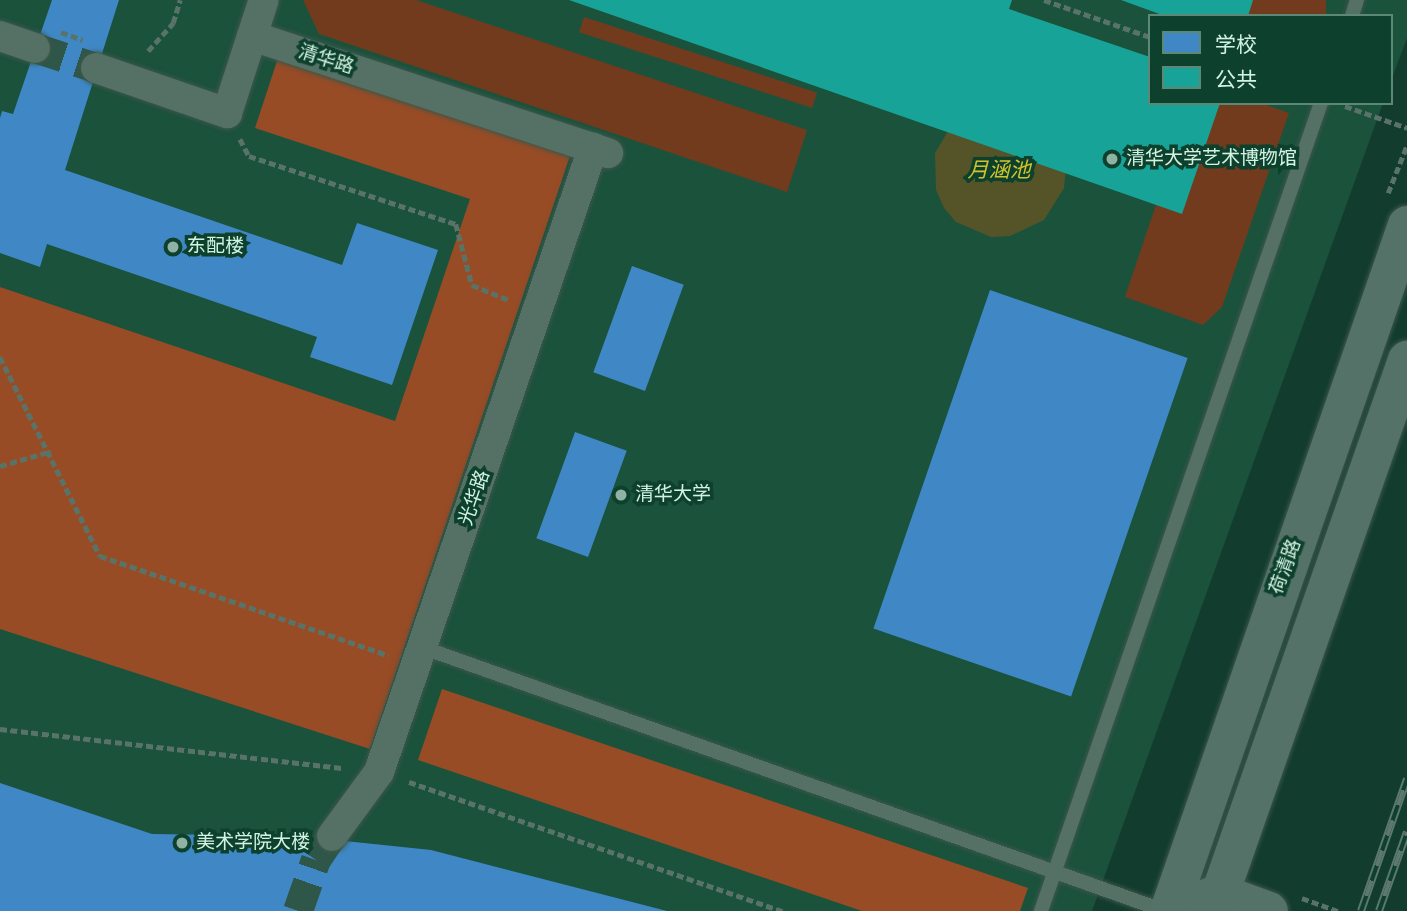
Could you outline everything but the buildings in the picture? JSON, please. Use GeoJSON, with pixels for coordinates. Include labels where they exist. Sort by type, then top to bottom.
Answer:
{"type":"FeatureCollection","features":[{"type":"Feature","properties":{"kind":"main road","name":"荷清路"},"geometry":{"type":"LineString","coordinates":[[1169,911],[1407,225]]}},
{"type":"Feature","properties":{"kind":"main road"},"geometry":{"type":"LineString","coordinates":[[1217,902],[1407,360]]}},
{"type":"Feature","properties":{"kind":"main road"},"geometry":{"type":"LineString","coordinates":[[1169,911],[1217,902],[1269,911]]}},
{"type":"Feature","properties":{"kind":"street"},"geometry":{"type":"LineString","coordinates":[[96,68],[226,113],[264,0]]}},
{"type":"Feature","properties":{"kind":"street"},"geometry":{"type":"LineString","coordinates":[[0,36],[35,48]]}},
{"type":"Feature","properties":{"kind":"street","name":"清华路"},"geometry":{"type":"LineString","coordinates":[[252,36],[601,151]]}},
{"type":"Feature","properties":{"kind":"street","name":"光华路"},"geometry":{"type":"LineString","coordinates":[[332,836],[379,772],[540,312],[601,151]]}},
{"type":"Feature","properties":{"kind":"lane"},"geometry":{"type":"LineString","coordinates":[[1041,911],[1320,105]]}},
{"type":"Feature","properties":{"kind":"lane"},"geometry":{"type":"LineString","coordinates":[[421,656],[1056,870],[1169,911]]}},
{"type":"Feature","properties":{"kind":"path"},"geometry":{"type":"LineString","coordinates":[[173,23],[180,0]]}},
{"type":"Feature","properties":{"kind":"path"},"geometry":{"type":"LineString","coordinates":[[1044,0],[1148,36]]}},
{"type":"Feature","properties":{"kind":"path"},"geometry":{"type":"LineString","coordinates":[[1344,105],[1407,128]]}},
{"type":"Feature","properties":{"kind":"path"},"geometry":{"type":"LineString","coordinates":[[226,113],[249,156],[456,223],[471,285],[540,312]]}},
{"type":"Feature","properties":{"kind":"path"},"geometry":{"type":"LineString","coordinates":[[0,357],[51,452],[100,556],[421,656]]}},
{"type":"Feature","properties":{"kind":"path"},"geometry":{"type":"LineString","coordinates":[[0,466],[51,452]]}},
{"type":"Feature","properties":{"kind":"shaded area","name":"清华大学"},"geometry":{"type":"Polygon","coordinates":[[[0,0],[1407,0],[1407,38],[1393,76],[1393,14],[1148,14],[1148,105],[1382,105],[1092,911],[0,911],[0,0]]]}},
{"type":"Feature","properties":{"kind":"shaded area"},"geometry":{"type":"Polygon","coordinates":[[[303,0],[416,0],[807,130],[787,192],[319,34],[303,0]]]}},
{"type":"Feature","properties":{"kind":"shaded area"},"geometry":{"type":"Polygon","coordinates":[[[1228,0],[1326,0],[1326,14],[1228,14],[1228,0]]]}},
{"type":"Feature","properties":{"kind":"shaded area"},"geometry":{"type":"Polygon","coordinates":[[[584,17],[817,93],[812,108],[579,32],[584,17]]]}},
{"type":"Feature","properties":{"kind":"shaded area"},"geometry":{"type":"Polygon","coordinates":[[[278,58],[570,156],[370,749],[0,629],[0,287],[395,421],[470,199],[255,128],[278,58]]]}},
{"type":"Feature","properties":{"kind":"shaded area"},"geometry":{"type":"Polygon","coordinates":[[[1189,105],[1267,105],[1289,113],[1222,307],[1203,325],[1125,297],[1189,105]]]}},
{"type":"Feature","properties":{"kind":"shaded area"},"geometry":{"type":"Polygon","coordinates":[[[442,689],[1028,888],[1020,911],[862,911],[418,760],[442,689]]]}},
{"type":"Feature","properties":{"kind":"water","name":"月涵池"},"geometry":{"type":"Polygon","coordinates":[[[954,121],[1066,169],[1064,188],[1044,220],[1010,236],[991,237],[956,222],[944,208],[936,190],[935,153],[954,121]]]}},
{"type":"Feature","properties":{"kind":"tunnel"},"geometry":{"type":"LineString","coordinates":[[35,48],[96,68]]}},
{"type":"Feature","properties":{"kind":"tunnel"},"geometry":{"type":"LineString","coordinates":[[298,911],[316,860],[332,836]]}},
{"type":"Feature","properties":{"kind":"railway"},"geometry":{"type":"LineString","coordinates":[[1361,911],[1407,779]]}},
{"type":"Feature","properties":{"kind":"railway"},"geometry":{"type":"LineString","coordinates":[[1379,911],[1407,832]]}},
{"type":"Feature","properties":{"kind":"place","name":"清华大学艺术博物馆"},"geometry":{"type":"Point","coordinates":[1112,159]}},
{"type":"Feature","properties":{"kind":"place","name":"东配楼"},"geometry":{"type":"Point","coordinates":[173,247]}},
{"type":"Feature","properties":{"kind":"place","name":"清华大学"},"geometry":{"type":"Point","coordinates":[621,495]}},
{"type":"Feature","properties":{"kind":"place","name":"美术学院大楼"},"geometry":{"type":"Point","coordinates":[182,843]}}]}
